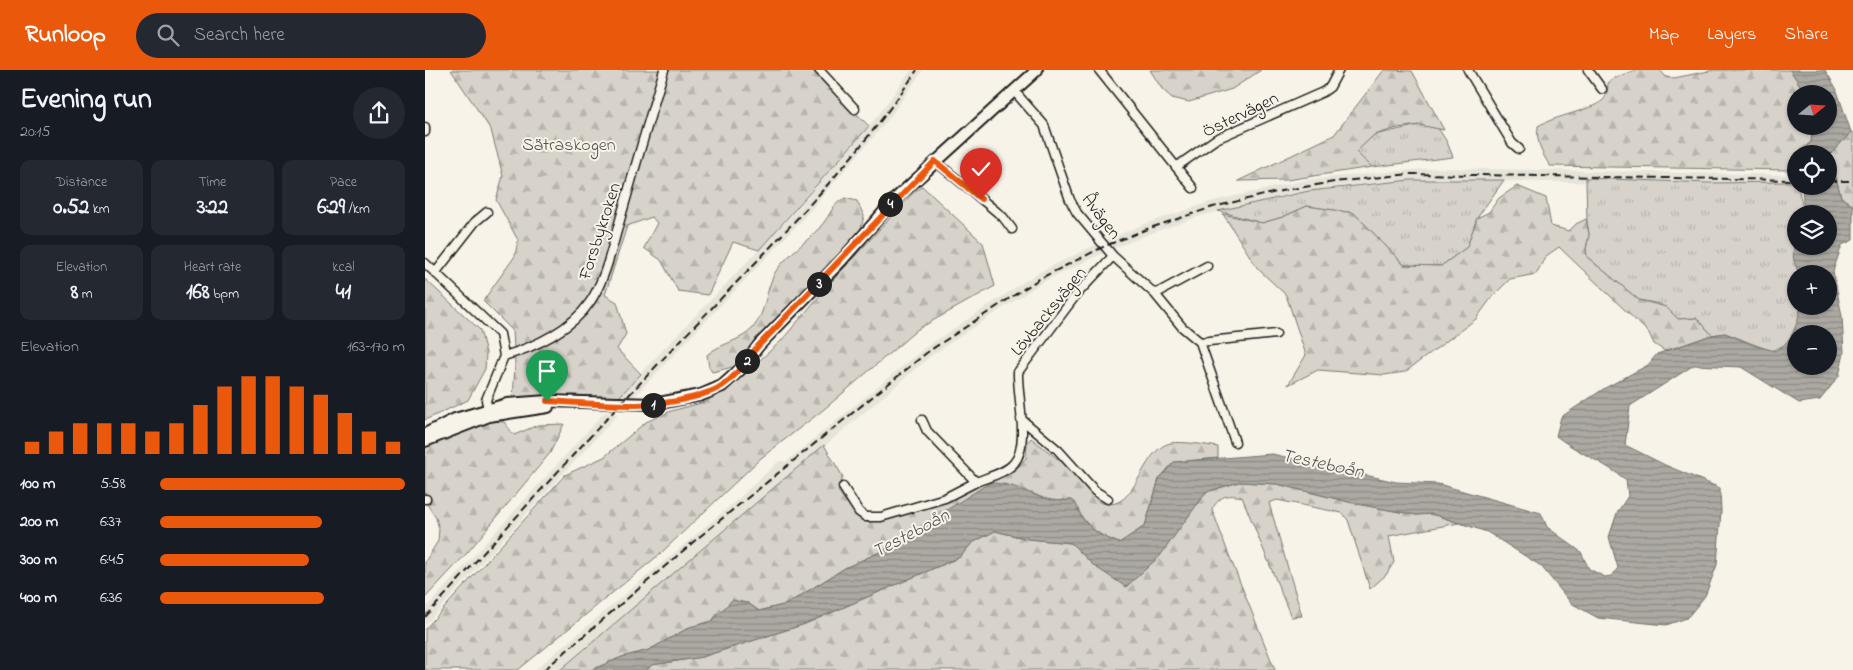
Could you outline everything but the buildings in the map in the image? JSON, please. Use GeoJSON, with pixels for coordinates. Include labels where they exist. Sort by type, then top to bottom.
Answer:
{"type":"FeatureCollection","features":[{"type":"Feature","properties":{"kind":"street","name":"Forsbykroken"},"geometry":{"type":"LineString","coordinates":[[504,356],[542,342],[575,318],[594,295],[610,250],[664,70]]}},
{"type":"Feature","properties":{"kind":"street"},"geometry":{"type":"LineString","coordinates":[[819,70],[855,109]]}},
{"type":"Feature","properties":{"kind":"street"},"geometry":{"type":"LineString","coordinates":[[425,434],[455,419],[488,412],[583,403],[655,404],[701,394],[721,386],[737,373],[759,345],[842,260],[895,199],[1037,70]]}},
{"type":"Feature","properties":{"kind":"street"},"geometry":{"type":"LineString","coordinates":[[1099,70],[1193,188]]}},
{"type":"Feature","properties":{"kind":"street","name":"Östervägen"},"geometry":{"type":"LineString","coordinates":[[1177,167],[1216,139],[1323,92],[1330,87],[1339,70]]}},
{"type":"Feature","properties":{"kind":"street"},"geometry":{"type":"LineString","coordinates":[[1468,70],[1512,143],[1519,150]]}},
{"type":"Feature","properties":{"kind":"street"},"geometry":{"type":"LineString","coordinates":[[1588,70],[1602,89]]}},
{"type":"Feature","properties":{"kind":"street","name":"Åvägen"},"geometry":{"type":"LineString","coordinates":[[1015,92],[1047,131],[1070,200],[1077,213],[1113,256],[1155,294],[1182,327],[1200,342]]}},
{"type":"Feature","properties":{"kind":"street"},"geometry":{"type":"LineString","coordinates":[[425,127],[425,132]]}},
{"type":"Feature","properties":{"kind":"street"},"geometry":{"type":"LineString","coordinates":[[935,161],[1003,217],[1012,229]]}},
{"type":"Feature","properties":{"kind":"street"},"geometry":{"type":"LineString","coordinates":[[436,272],[475,222],[487,212]]}},
{"type":"Feature","properties":{"kind":"street","name":"Lövbacksvägen"},"geometry":{"type":"LineString","coordinates":[[843,487],[859,512],[866,517],[873,517],[945,498],[1010,467],[1016,462],[1021,445],[1018,372],[1076,296],[1113,256]]}},
{"type":"Feature","properties":{"kind":"street"},"geometry":{"type":"LineString","coordinates":[[425,263],[500,334],[504,356],[486,400],[488,412]]}},
{"type":"Feature","properties":{"kind":"street"},"geometry":{"type":"LineString","coordinates":[[1155,294],[1207,266]]}},
{"type":"Feature","properties":{"kind":"street"},"geometry":{"type":"LineString","coordinates":[[1235,442],[1200,342],[1276,334]]}},
{"type":"Feature","properties":{"kind":"street"},"geometry":{"type":"LineString","coordinates":[[425,441],[488,412]]}},
{"type":"Feature","properties":{"kind":"street"},"geometry":{"type":"LineString","coordinates":[[1021,419],[1058,450],[1095,491],[1108,499]]}},
{"type":"Feature","properties":{"kind":"street"},"geometry":{"type":"LineString","coordinates":[[922,420],[927,431],[976,482]]}},
{"type":"Feature","properties":{"kind":"shaded area"},"geometry":{"type":"Polygon","coordinates":[[[911,70],[923,70],[887,121],[800,222],[629,402],[615,400],[792,215],[879,114],[911,70]]]}},
{"type":"Feature","properties":{"kind":"shaded area"},"geometry":{"type":"Polygon","coordinates":[[[1790,70],[1825,70],[1834,85],[1800,85],[1790,70]]]}},
{"type":"Feature","properties":{"kind":"shaded area"},"geometry":{"type":"Polygon","coordinates":[[[1837,91],[1851,132],[1837,147],[1837,145],[1808,145],[1811,142],[1812,135],[1837,135],[1837,91]]]}},
{"type":"Feature","properties":{"kind":"shaded area"},"geometry":{"type":"Polygon","coordinates":[[[1437,168],[1787,175],[1787,185],[1410,180],[1334,187],[1282,196],[1200,216],[1149,234],[1107,251],[1041,283],[932,355],[560,670],[535,670],[737,500],[779,461],[787,461],[926,347],[1036,274],[1103,241],[1145,224],[1213,201],[1307,180],[1437,168]]]}},
{"type":"Feature","properties":{"kind":"shaded area"},"geometry":{"type":"Polygon","coordinates":[[[1837,182],[1841,197],[1853,206],[1853,240],[1842,245],[1835,265],[1796,265],[1793,255],[1837,255],[1837,205],[1803,205],[1803,195],[1837,195],[1837,182]]]}},
{"type":"Feature","properties":{"kind":"shaded area"},"geometry":{"type":"Polygon","coordinates":[[[1837,291],[1842,316],[1844,353],[1839,376],[1820,400],[1799,403],[1741,367],[1694,365],[1630,406],[1625,445],[1665,465],[1720,488],[1721,511],[1717,565],[1705,596],[1687,618],[1666,625],[1598,618],[1571,603],[1541,566],[1487,532],[1432,514],[1416,515],[1357,504],[1277,484],[1239,482],[1206,492],[1160,556],[1126,587],[1094,566],[1071,543],[1028,539],[995,531],[972,543],[960,557],[805,624],[702,657],[652,665],[646,670],[591,670],[622,657],[649,650],[690,627],[712,621],[732,600],[748,603],[759,611],[787,604],[845,568],[884,550],[989,483],[1011,486],[1039,497],[1059,501],[1071,500],[1093,530],[1119,543],[1145,526],[1159,479],[1174,462],[1272,454],[1396,482],[1438,484],[1541,513],[1547,527],[1581,552],[1589,569],[1605,577],[1611,576],[1618,568],[1609,537],[1617,513],[1628,496],[1626,480],[1556,436],[1561,417],[1605,388],[1648,365],[1657,354],[1712,335],[1725,333],[1753,345],[1775,351],[1787,342],[1787,375],[1837,375],[1837,325],[1796,325],[1799,315],[1837,315],[1837,291]]]}},
{"type":"Feature","properties":{"kind":"shaded area"},"geometry":{"type":"Polygon","coordinates":[[[605,412],[618,414],[425,625],[425,609],[605,412]]]}},
{"type":"Feature","properties":{"kind":"green space","name":"Sätraskogen"},"geometry":{"type":"Polygon","coordinates":[[[451,70],[812,70],[869,126],[759,250],[733,242],[708,295],[678,291],[661,260],[644,248],[657,223],[652,217],[627,226],[605,295],[617,302],[626,334],[617,349],[641,374],[618,398],[573,395],[513,400],[515,364],[513,331],[483,301],[515,256],[518,240],[496,200],[503,176],[491,130],[451,70]]]}},
{"type":"Feature","properties":{"kind":"green space"},"geometry":{"type":"Polygon","coordinates":[[[1150,70],[1261,70],[1232,89],[1189,102],[1172,98],[1162,89],[1150,70]]]}},
{"type":"Feature","properties":{"kind":"green space"},"geometry":{"type":"Polygon","coordinates":[[[1384,70],[1412,71],[1444,130],[1419,125],[1397,128],[1374,135],[1356,152],[1372,167],[1287,180],[1238,181],[1334,135],[1384,70]]]}},
{"type":"Feature","properties":{"kind":"green space"},"geometry":{"type":"Polygon","coordinates":[[[1637,70],[1660,70],[1666,77],[1674,78],[1714,70],[1790,70],[1800,85],[1787,85],[1787,135],[1812,135],[1811,142],[1807,145],[1787,145],[1787,170],[1550,166],[1540,147],[1538,126],[1602,101],[1605,97],[1608,83],[1616,77],[1637,70]]]}},
{"type":"Feature","properties":{"kind":"green space"},"geometry":{"type":"Polygon","coordinates":[[[1419,125],[1438,128],[1447,142],[1453,157],[1372,167],[1355,152],[1374,135],[1419,125]]]}},
{"type":"Feature","properties":{"kind":"green space"},"geometry":{"type":"Polygon","coordinates":[[[1851,132],[1853,133],[1853,206],[1841,197],[1837,182],[1837,147],[1851,132]]]}},
{"type":"Feature","properties":{"kind":"green space"},"geometry":{"type":"Polygon","coordinates":[[[1586,178],[1708,183],[1787,182],[1787,195],[1800,195],[1802,205],[1787,205],[1787,255],[1795,255],[1796,265],[1787,265],[1787,315],[1800,315],[1797,325],[1787,325],[1787,344],[1771,351],[1725,333],[1712,335],[1697,318],[1678,319],[1660,304],[1639,300],[1587,257],[1586,249],[1589,234],[1586,178]]]}},
{"type":"Feature","properties":{"kind":"green space"},"geometry":{"type":"Polygon","coordinates":[[[1410,180],[1504,180],[1477,218],[1467,247],[1441,266],[1404,265],[1354,213],[1307,206],[1283,217],[1262,223],[1218,211],[1309,191],[1410,180]]]}},
{"type":"Feature","properties":{"kind":"green space"},"geometry":{"type":"Polygon","coordinates":[[[922,186],[983,243],[995,286],[918,329],[823,410],[761,458],[660,554],[518,670],[425,670],[425,629],[565,475],[604,457],[646,422],[671,411],[705,402],[728,389],[781,341],[833,280],[912,194],[922,186]]]}},
{"type":"Feature","properties":{"kind":"green space"},"geometry":{"type":"Polygon","coordinates":[[[1517,186],[1546,198],[1551,226],[1569,231],[1576,224],[1586,219],[1589,234],[1586,249],[1587,257],[1639,300],[1666,307],[1678,319],[1697,318],[1712,335],[1665,351],[1654,344],[1649,333],[1559,247],[1546,256],[1536,274],[1510,279],[1492,297],[1476,319],[1405,372],[1384,375],[1318,370],[1288,385],[1306,355],[1286,295],[1258,269],[1223,214],[1262,223],[1283,217],[1307,206],[1354,213],[1404,265],[1441,266],[1467,247],[1477,218],[1489,212],[1499,198],[1517,186]]]}},
{"type":"Feature","properties":{"kind":"green space"},"geometry":{"type":"Polygon","coordinates":[[[845,198],[857,201],[864,216],[860,232],[733,367],[712,372],[707,355],[748,333],[753,328],[764,307],[772,278],[776,271],[787,258],[820,228],[835,205],[845,198]]]}},
{"type":"Feature","properties":{"kind":"green space"},"geometry":{"type":"Polygon","coordinates":[[[425,279],[480,330],[486,353],[485,369],[468,400],[425,420],[425,279]]]}},
{"type":"Feature","properties":{"kind":"green space"},"geometry":{"type":"Polygon","coordinates":[[[491,421],[504,422],[514,435],[538,425],[564,424],[550,453],[467,553],[425,598],[425,562],[438,541],[439,529],[436,518],[425,501],[425,445],[491,421]]]}},
{"type":"Feature","properties":{"kind":"green space"},"geometry":{"type":"Polygon","coordinates":[[[1031,438],[1063,463],[1099,502],[1112,504],[1122,500],[1130,491],[1160,448],[1171,443],[1218,447],[1218,458],[1174,462],[1159,479],[1145,526],[1119,543],[1094,530],[1082,517],[1071,500],[1049,501],[1032,493],[929,521],[884,550],[845,568],[787,604],[759,611],[748,603],[720,610],[712,621],[690,627],[649,650],[622,657],[591,670],[560,670],[824,445],[843,477],[838,491],[856,515],[867,522],[884,520],[1014,472],[1026,458],[1027,443],[1031,438]]]}},
{"type":"Feature","properties":{"kind":"green space"},"geometry":{"type":"Polygon","coordinates":[[[1239,482],[1277,484],[1357,504],[1416,515],[1432,514],[1459,523],[1389,536],[1394,562],[1386,575],[1370,589],[1348,520],[1342,513],[1277,500],[1269,503],[1302,616],[1291,617],[1242,497],[1228,496],[1221,498],[1212,509],[1275,670],[646,670],[652,665],[702,657],[805,624],[960,557],[972,543],[995,531],[1028,539],[1071,543],[1094,566],[1198,504],[1206,492],[1239,482]]]}},
{"type":"Feature","properties":{"kind":"railway"},"geometry":{"type":"LineString","coordinates":[[425,617],[616,409],[805,210],[864,142],[917,70]]}},
{"type":"Feature","properties":{"kind":"railway"},"geometry":{"type":"LineString","coordinates":[[544,670],[698,538],[929,351],[1039,279],[1105,246],[1147,229],[1213,207],[1281,191],[1334,182],[1410,174],[1787,180]]}},
{"type":"Feature","properties":{"kind":"railway"},"geometry":{"type":"LineString","coordinates":[[1837,181],[1853,181]]}},
{"type":"Feature","properties":{"kind":"route"},"geometry":{"type":"LineString","coordinates":[[547,401],[619,405],[655,404],[713,391],[732,378],[742,368],[759,345],[783,323],[842,260],[895,199],[935,161],[981,199]]}},
{"type":"Feature","properties":{"kind":"water label","name":"Testeboån"},"geometry":{"type":"Point","coordinates":[1323,462]}},
{"type":"Feature","properties":{"kind":"water label","name":"Testeboån"},"geometry":{"type":"Point","coordinates":[910,532]}}]}
